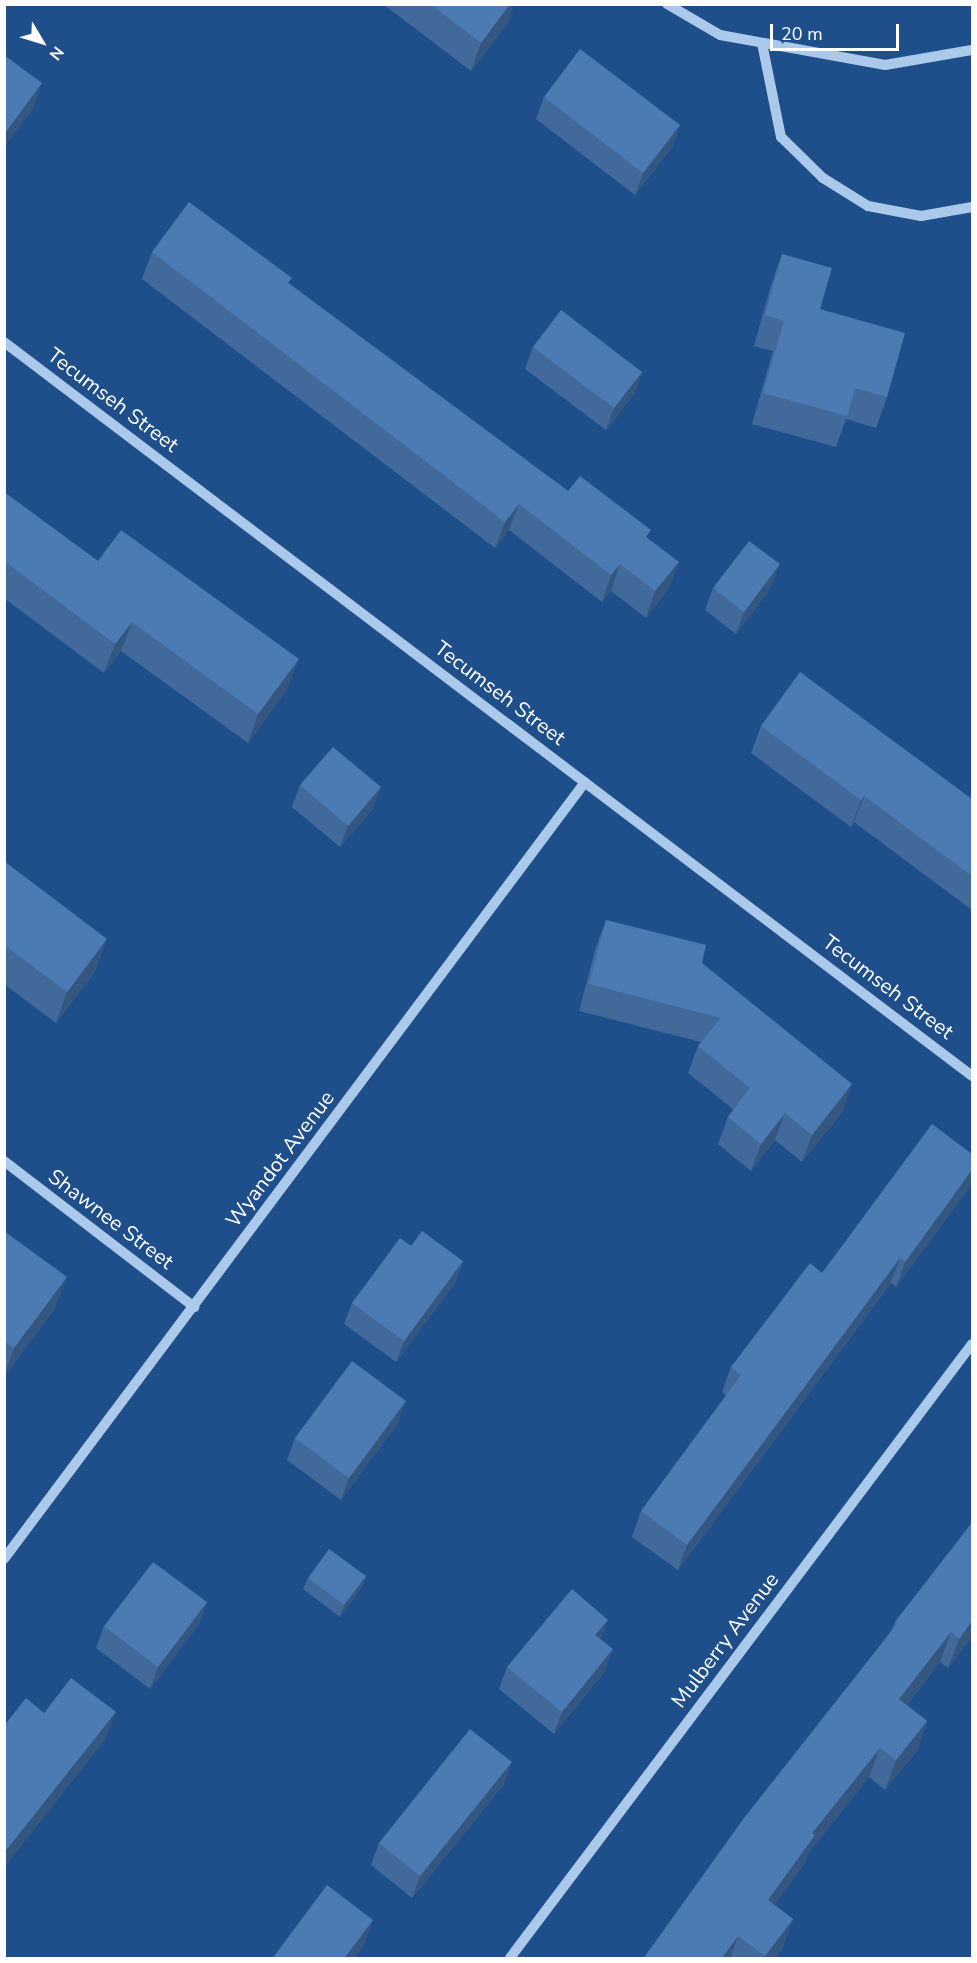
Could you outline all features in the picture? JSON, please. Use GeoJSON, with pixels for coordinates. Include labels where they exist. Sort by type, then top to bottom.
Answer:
{"type":"FeatureCollection","features":[{"type":"Feature","properties":{"kind":"street"},"geometry":{"type":"LineString","coordinates":[[668,4],[720,35],[885,65],[972,50]]}},
{"type":"Feature","properties":{"kind":"street"},"geometry":{"type":"LineString","coordinates":[[762,43],[781,137],[823,178],[868,206],[921,216],[972,207]]}},
{"type":"Feature","properties":{"kind":"street","name":"Tecumseh Street"},"geometry":{"type":"LineString","coordinates":[[4,342],[972,1076]]}},
{"type":"Feature","properties":{"kind":"street","name":"Wyandot Avenue"},"geometry":{"type":"LineString","coordinates":[[4,1559],[585,782]]}},
{"type":"Feature","properties":{"kind":"street","name":"Shawnee Street"},"geometry":{"type":"LineString","coordinates":[[4,1161],[194,1306]]}},
{"type":"Feature","properties":{"kind":"street","name":"Mulberry Avenue"},"geometry":{"type":"LineString","coordinates":[[510,1959],[972,1344]]}},
{"type":"Feature","properties":{"kind":"building"},"geometry":{"type":"Polygon","coordinates":[[[431,4],[510,4],[481,43],[431,4]]]}},
{"type":"Feature","properties":{"kind":"building"},"geometry":{"type":"Polygon","coordinates":[[[580,49],[680,125],[643,173],[544,97],[580,49]]]}},
{"type":"Feature","properties":{"kind":"building"},"geometry":{"type":"Polygon","coordinates":[[[4,55],[42,83],[6,132],[4,132],[4,55]]]}},
{"type":"Feature","properties":{"kind":"building"},"geometry":{"type":"Polygon","coordinates":[[[189,202],[292,278],[288,283],[568,491],[580,476],[651,530],[646,537],[679,562],[655,591],[620,564],[611,575],[519,504],[505,522],[152,252],[189,202]]]}},
{"type":"Feature","properties":{"kind":"building"},"geometry":{"type":"Polygon","coordinates":[[[782,254],[832,268],[820,309],[905,333],[887,397],[855,388],[847,416],[763,393],[784,321],[765,315],[782,254]]]}},
{"type":"Feature","properties":{"kind":"building"},"geometry":{"type":"Polygon","coordinates":[[[561,310],[642,372],[614,408],[533,347],[561,310]]]}},
{"type":"Feature","properties":{"kind":"building"},"geometry":{"type":"Polygon","coordinates":[[[4,492],[98,561],[121,530],[299,659],[258,714],[132,622],[115,644],[4,561],[4,492]]]}},
{"type":"Feature","properties":{"kind":"building"},"geometry":{"type":"Polygon","coordinates":[[[749,541],[780,564],[744,612],[713,588],[749,541]]]}},
{"type":"Feature","properties":{"kind":"building"},"geometry":{"type":"Polygon","coordinates":[[[800,672],[972,799],[972,876],[864,796],[861,800],[761,726],[800,672]]]}},
{"type":"Feature","properties":{"kind":"building"},"geometry":{"type":"Polygon","coordinates":[[[333,747],[381,787],[348,826],[300,785],[333,747]]]}},
{"type":"Feature","properties":{"kind":"building"},"geometry":{"type":"Polygon","coordinates":[[[4,861],[107,939],[67,992],[4,945],[4,861]]]}},
{"type":"Feature","properties":{"kind":"building"},"geometry":{"type":"Polygon","coordinates":[[[606,920],[706,945],[702,963],[852,1084],[812,1135],[785,1113],[761,1144],[728,1117],[750,1088],[698,1046],[721,1018],[589,984],[606,920]]]}},
{"type":"Feature","properties":{"kind":"building"},"geometry":{"type":"Polygon","coordinates":[[[932,1124],[972,1154],[972,1170],[905,1262],[900,1258],[687,1545],[641,1511],[741,1375],[731,1367],[810,1263],[822,1273],[932,1124]]]}},
{"type":"Feature","properties":{"kind":"building"},"geometry":{"type":"Polygon","coordinates":[[[4,1231],[67,1277],[14,1348],[4,1341],[4,1231]]]}},
{"type":"Feature","properties":{"kind":"building"},"geometry":{"type":"Polygon","coordinates":[[[422,1231],[463,1261],[404,1341],[352,1303],[400,1238],[411,1246],[422,1231]]]}},
{"type":"Feature","properties":{"kind":"building"},"geometry":{"type":"Polygon","coordinates":[[[352,1361],[406,1401],[349,1478],[295,1438],[352,1361]]]}},
{"type":"Feature","properties":{"kind":"building"},"geometry":{"type":"Polygon","coordinates":[[[971,1524],[972,1621],[959,1639],[951,1632],[899,1699],[927,1721],[896,1760],[880,1748],[812,1833],[815,1835],[768,1900],[793,1919],[765,1956],[738,1936],[721,1959],[643,1959],[744,1818],[897,1624],[895,1622],[971,1524]]]}},
{"type":"Feature","properties":{"kind":"building"},"geometry":{"type":"Polygon","coordinates":[[[329,1549],[366,1576],[344,1605],[308,1578],[329,1549]]]}},
{"type":"Feature","properties":{"kind":"building"},"geometry":{"type":"Polygon","coordinates":[[[153,1562],[207,1602],[158,1667],[104,1626],[153,1562]]]}},
{"type":"Feature","properties":{"kind":"building"},"geometry":{"type":"Polygon","coordinates":[[[572,1589],[608,1620],[595,1635],[613,1649],[562,1712],[507,1667],[572,1589]]]}},
{"type":"Feature","properties":{"kind":"building"},"geometry":{"type":"Polygon","coordinates":[[[71,1678],[116,1712],[4,1853],[4,1726],[26,1698],[44,1713],[71,1678]]]}},
{"type":"Feature","properties":{"kind":"building"},"geometry":{"type":"Polygon","coordinates":[[[470,1729],[512,1762],[420,1876],[379,1843],[470,1729]]]}},
{"type":"Feature","properties":{"kind":"building"},"geometry":{"type":"Polygon","coordinates":[[[327,1885],[373,1920],[344,1959],[272,1959],[327,1885]]]}}]}
